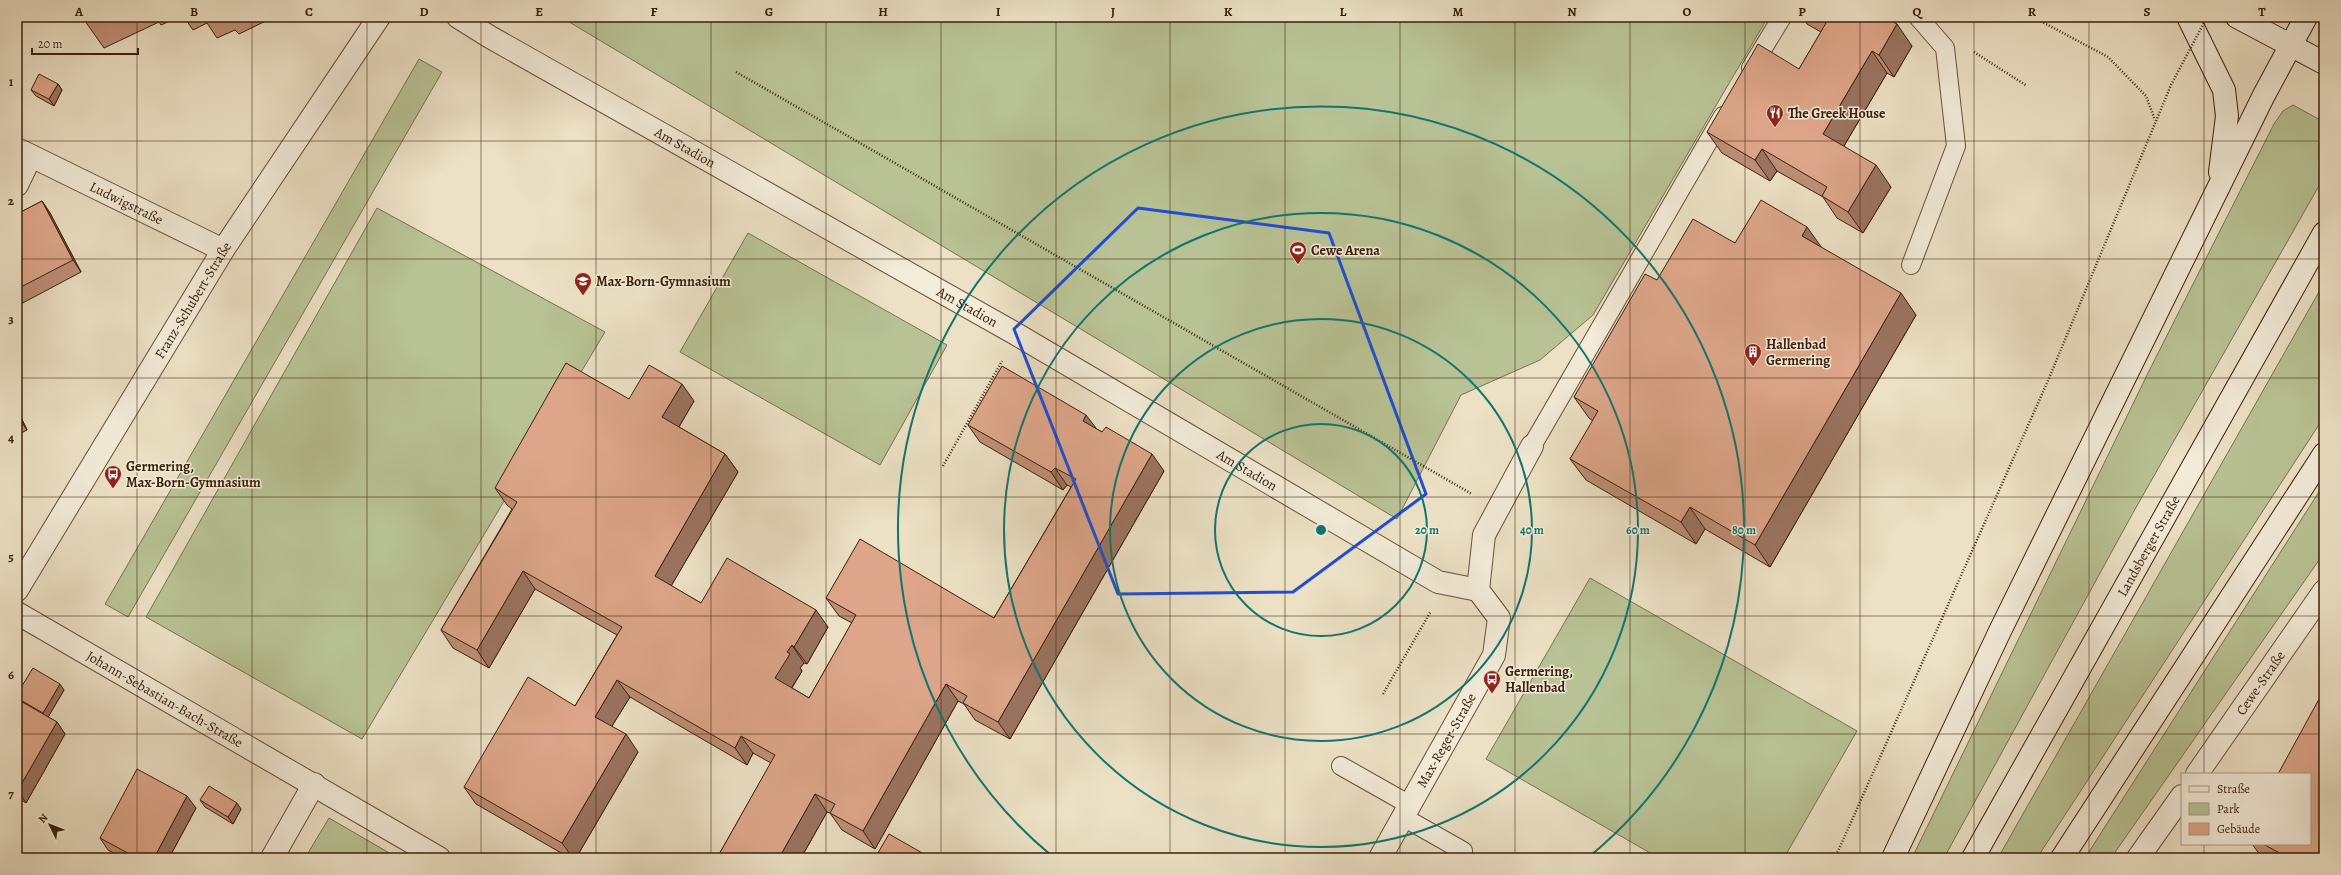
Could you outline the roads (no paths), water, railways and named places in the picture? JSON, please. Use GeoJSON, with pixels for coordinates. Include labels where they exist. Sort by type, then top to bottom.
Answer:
{"type":"FeatureCollection","features":[{"type":"Feature","properties":{"kind":"street","name":"Franz-Schubert-Straße"},"geometry":{"type":"LineString","coordinates":[[17,590],[223,250],[379,17]]}},
{"type":"Feature","properties":{"kind":"street","name":"Am Stadion"},"geometry":{"type":"LineString","coordinates":[[458,17],[490,37],[1016,334],[1438,582],[1478,590]]}},
{"type":"Feature","properties":{"kind":"street"},"geometry":{"type":"LineString","coordinates":[[2188,17],[2224,90],[2227,116],[2218,191]]}},
{"type":"Feature","properties":{"kind":"street"},"geometry":{"type":"LineString","coordinates":[[2237,17],[2324,63]]}},
{"type":"Feature","properties":{"kind":"street"},"geometry":{"type":"LineString","coordinates":[[1893,858],[2004,624],[2290,45],[2306,17]]}},
{"type":"Feature","properties":{"kind":"street","name":"Ludwigstraße"},"geometry":{"type":"LineString","coordinates":[[17,185],[24,152],[223,250]]}},
{"type":"Feature","properties":{"kind":"street","name":"Landsberger Straße"},"geometry":{"type":"LineString","coordinates":[[1974,858],[2324,233]]}},
{"type":"Feature","properties":{"kind":"street"},"geometry":{"type":"LineString","coordinates":[[1478,590],[1484,535],[1532,446]]}},
{"type":"Feature","properties":{"kind":"street"},"geometry":{"type":"LineString","coordinates":[[2062,858],[2324,454]]}},
{"type":"Feature","properties":{"kind":"street","name":"Max-Reger-Straße"},"geometry":{"type":"LineString","coordinates":[[1380,858],[1494,655],[1499,618],[1478,590]]}},
{"type":"Feature","properties":{"kind":"street","name":"Cewe-Straße"},"geometry":{"type":"LineString","coordinates":[[2199,773],[2322,597]]}},
{"type":"Feature","properties":{"kind":"street","name":"Johann-Sebastian-Bach-Straße"},"geometry":{"type":"LineString","coordinates":[[17,613],[314,784],[439,858]]}},
{"type":"Feature","properties":{"kind":"street"},"geometry":{"type":"LineString","coordinates":[[272,858],[314,784]]}},
{"type":"Feature","properties":{"kind":"street"},"geometry":{"type":"LineString","coordinates":[[2138,858],[2181,797]]}},
{"type":"Feature","properties":{"kind":"lane"},"geometry":{"type":"LineString","coordinates":[[1744,80],[1782,17]]}},
{"type":"Feature","properties":{"kind":"lane"},"geometry":{"type":"LineString","coordinates":[[1912,265],[1956,146],[1945,48],[1918,17]]}},
{"type":"Feature","properties":{"kind":"lane"},"geometry":{"type":"LineString","coordinates":[[1532,446],[1732,100]]}},
{"type":"Feature","properties":{"kind":"lane"},"geometry":{"type":"LineString","coordinates":[[1341,766],[1463,851]]}},
{"type":"Feature","properties":{"kind":"place","name":"The Greek House"},"geometry":{"type":"Point","coordinates":[1775,128]}},
{"type":"Feature","properties":{"kind":"place","name":"Cewe Arena"},"geometry":{"type":"Point","coordinates":[1298,265]}},
{"type":"Feature","properties":{"kind":"place","name":"Max-Born-Gymnasium"},"geometry":{"type":"Point","coordinates":[583,296]}},
{"type":"Feature","properties":{"kind":"place","name":"Hallenbad Germering"},"geometry":{"type":"Point","coordinates":[1753,367]}},
{"type":"Feature","properties":{"kind":"place","name":"Germering, Max-Born-Gymnasium"},"geometry":{"type":"Point","coordinates":[113,489]}},
{"type":"Feature","properties":{"kind":"place","name":"Germering, Hallenbad"},"geometry":{"type":"Point","coordinates":[1492,694]}}]}
